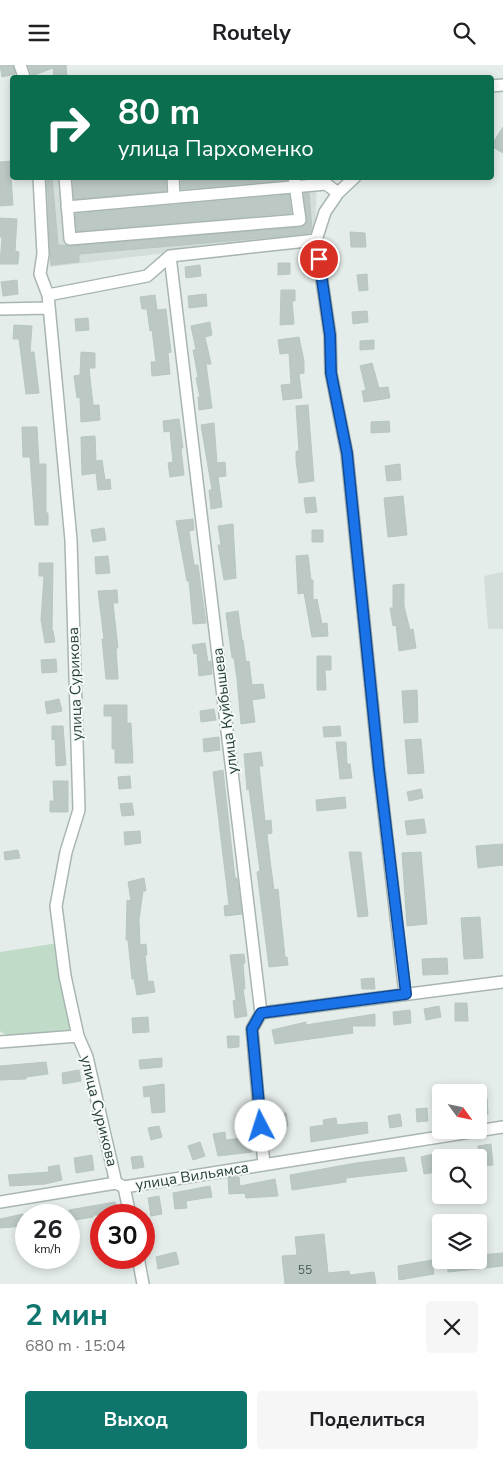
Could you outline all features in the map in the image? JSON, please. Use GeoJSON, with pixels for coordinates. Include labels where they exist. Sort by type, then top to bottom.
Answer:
{"type":"FeatureCollection","features":[{"type":"Feature","properties":{"kind":"street","name":"улица Сурикова"},"geometry":{"type":"LineString","coordinates":[[39,180],[43,254],[40,274],[48,295],[71,540],[79,810],[66,852],[56,906],[65,976],[78,1037],[87,1057],[126,1204]]}},
{"type":"Feature","properties":{"kind":"street"},"geometry":{"type":"LineString","coordinates":[[65,180],[70,239],[300,220],[295,182]]}},
{"type":"Feature","properties":{"kind":"street"},"geometry":{"type":"LineString","coordinates":[[173,180],[174,197]]}},
{"type":"Feature","properties":{"kind":"street"},"geometry":{"type":"LineString","coordinates":[[352,180],[338,193],[325,212],[316,240],[330,335],[331,373],[347,453],[379,769],[406,994]]}},
{"type":"Feature","properties":{"kind":"street"},"geometry":{"type":"LineString","coordinates":[[67,207],[174,197],[295,182],[326,184],[338,193]]}},
{"type":"Feature","properties":{"kind":"street"},"geometry":{"type":"LineString","coordinates":[[48,295],[147,276],[170,255],[316,240]]}},
{"type":"Feature","properties":{"kind":"street","name":"улица Куйбышева"},"geometry":{"type":"LineString","coordinates":[[170,255],[261,1013],[252,1029],[264,1165]]}},
{"type":"Feature","properties":{"kind":"street"},"geometry":{"type":"LineString","coordinates":[[0,309],[49,308]]}},
{"type":"Feature","properties":{"kind":"street"},"geometry":{"type":"LineString","coordinates":[[503,972],[503,978]]}},
{"type":"Feature","properties":{"kind":"street"},"geometry":{"type":"LineString","coordinates":[[261,1013],[503,982]]}},
{"type":"Feature","properties":{"kind":"street"},"geometry":{"type":"LineString","coordinates":[[0,1042],[78,1037]]}},
{"type":"Feature","properties":{"kind":"street","name":"улица Вильямса"},"geometry":{"type":"LineString","coordinates":[[0,1202],[264,1165],[503,1127]]}},
{"type":"Feature","properties":{"kind":"street"},"geometry":{"type":"LineString","coordinates":[[140,1269],[143,1284]]}},
{"type":"Feature","properties":{"kind":"shaded area"},"geometry":{"type":"Polygon","coordinates":[[[41,180],[317,180],[315,235],[50,267],[41,180]]]}},
{"type":"Feature","properties":{"kind":"shaded area"},"geometry":{"type":"Polygon","coordinates":[[[503,572],[503,629],[488,629],[484,576],[503,572]]]}},
{"type":"Feature","properties":{"kind":"green space"},"geometry":{"type":"Polygon","coordinates":[[[58,943],[76,1035],[25,1038],[6,1035],[0,1031],[0,952],[58,943]]]}},
{"type":"Feature","properties":{"kind":"building"},"geometry":{"type":"Polygon","coordinates":[[[0,65],[13,65],[15,74],[2,77],[0,65]]]}},
{"type":"Feature","properties":{"kind":"building"},"geometry":{"type":"Polygon","coordinates":[[[28,65],[66,65],[67,75],[54,75],[53,68],[32,75],[28,65]]]}},
{"type":"Feature","properties":{"kind":"building"},"geometry":{"type":"Polygon","coordinates":[[[503,127],[503,153],[494,148],[494,141],[503,127]]]}},
{"type":"Feature","properties":{"kind":"building"},"geometry":{"type":"Polygon","coordinates":[[[10,161],[13,205],[0,206],[0,162],[10,161]]]}},
{"type":"Feature","properties":{"kind":"building"},"geometry":{"type":"Polygon","coordinates":[[[47,180],[52,180],[58,245],[71,246],[301,227],[307,222],[304,193],[309,193],[312,229],[310,233],[79,254],[79,262],[51,265],[47,180]]]}},
{"type":"Feature","properties":{"kind":"building"},"geometry":{"type":"Polygon","coordinates":[[[73,180],[166,180],[166,191],[74,199],[73,180]]]}},
{"type":"Feature","properties":{"kind":"building"},"geometry":{"type":"Polygon","coordinates":[[[181,180],[287,180],[181,189],[181,180]]]}},
{"type":"Feature","properties":{"kind":"building"},"geometry":{"type":"Polygon","coordinates":[[[289,195],[291,213],[77,231],[75,214],[289,195]]]}},
{"type":"Feature","properties":{"kind":"building"},"geometry":{"type":"Polygon","coordinates":[[[0,218],[17,219],[15,251],[19,252],[18,264],[0,264],[2,237],[0,237],[0,218]]]}},
{"type":"Feature","properties":{"kind":"building"},"geometry":{"type":"Polygon","coordinates":[[[350,232],[365,233],[366,247],[351,247],[350,232]]]}},
{"type":"Feature","properties":{"kind":"building"},"geometry":{"type":"Polygon","coordinates":[[[278,263],[290,263],[290,274],[278,275],[278,263]]]}},
{"type":"Feature","properties":{"kind":"building"},"geometry":{"type":"Polygon","coordinates":[[[200,265],[201,276],[186,278],[185,267],[200,265]]]}},
{"type":"Feature","properties":{"kind":"building"},"geometry":{"type":"Polygon","coordinates":[[[367,274],[368,290],[359,291],[357,275],[367,274]]]}},
{"type":"Feature","properties":{"kind":"building"},"geometry":{"type":"Polygon","coordinates":[[[17,280],[18,294],[3,296],[1,282],[17,280]]]}},
{"type":"Feature","properties":{"kind":"building"},"geometry":{"type":"Polygon","coordinates":[[[281,290],[295,290],[295,301],[292,301],[294,324],[280,325],[281,290]]]}},
{"type":"Feature","properties":{"kind":"building"},"geometry":{"type":"Polygon","coordinates":[[[206,294],[207,306],[189,308],[188,296],[206,294]]]}},
{"type":"Feature","properties":{"kind":"building"},"geometry":{"type":"Polygon","coordinates":[[[155,295],[157,310],[166,309],[171,352],[168,353],[170,374],[152,376],[151,362],[156,362],[152,330],[150,331],[147,309],[142,309],[140,297],[155,295]]]}},
{"type":"Feature","properties":{"kind":"building"},"geometry":{"type":"Polygon","coordinates":[[[367,311],[368,322],[353,324],[352,312],[367,311]]]}},
{"type":"Feature","properties":{"kind":"building"},"geometry":{"type":"Polygon","coordinates":[[[88,318],[89,330],[76,331],[75,319],[88,318]]]}},
{"type":"Feature","properties":{"kind":"building"},"geometry":{"type":"Polygon","coordinates":[[[210,322],[212,335],[205,337],[211,364],[206,364],[212,408],[199,410],[198,397],[200,397],[196,378],[198,377],[193,350],[196,350],[191,326],[210,322]]]}},
{"type":"Feature","properties":{"kind":"building"},"geometry":{"type":"Polygon","coordinates":[[[14,325],[32,326],[30,352],[34,352],[39,393],[26,394],[19,339],[13,339],[14,325]]]}},
{"type":"Feature","properties":{"kind":"building"},"geometry":{"type":"Polygon","coordinates":[[[299,337],[304,361],[304,373],[299,374],[302,398],[283,400],[281,385],[291,384],[289,353],[280,354],[278,340],[299,337]]]}},
{"type":"Feature","properties":{"kind":"building"},"geometry":{"type":"Polygon","coordinates":[[[374,340],[374,349],[360,350],[360,341],[374,340]]]}},
{"type":"Feature","properties":{"kind":"building"},"geometry":{"type":"Polygon","coordinates":[[[81,352],[95,353],[95,368],[89,368],[93,405],[99,405],[100,420],[81,422],[80,397],[77,398],[74,376],[80,375],[81,352]]]}},
{"type":"Feature","properties":{"kind":"building"},"geometry":{"type":"Polygon","coordinates":[[[372,363],[379,388],[388,387],[390,398],[364,402],[362,391],[366,390],[360,366],[372,363]]]}},
{"type":"Feature","properties":{"kind":"building"},"geometry":{"type":"Polygon","coordinates":[[[308,405],[314,481],[299,483],[296,461],[296,451],[299,451],[296,406],[308,405]]]}},
{"type":"Feature","properties":{"kind":"building"},"geometry":{"type":"Polygon","coordinates":[[[179,419],[184,475],[170,477],[168,463],[173,462],[170,431],[164,432],[163,421],[179,419]]]}},
{"type":"Feature","properties":{"kind":"building"},"geometry":{"type":"Polygon","coordinates":[[[389,421],[390,432],[371,433],[371,422],[389,421]]]}},
{"type":"Feature","properties":{"kind":"building"},"geometry":{"type":"Polygon","coordinates":[[[214,423],[217,463],[225,462],[226,476],[218,477],[222,507],[211,509],[209,490],[212,490],[201,425],[214,423]]]}},
{"type":"Feature","properties":{"kind":"building"},"geometry":{"type":"Polygon","coordinates":[[[22,427],[37,427],[39,464],[46,464],[46,513],[48,513],[48,525],[35,525],[30,457],[23,457],[22,427]]]}},
{"type":"Feature","properties":{"kind":"building"},"geometry":{"type":"Polygon","coordinates":[[[95,436],[96,461],[102,460],[105,480],[110,479],[111,489],[98,490],[96,473],[82,475],[81,437],[95,436]]]}},
{"type":"Feature","properties":{"kind":"building"},"geometry":{"type":"Polygon","coordinates":[[[400,464],[401,480],[387,481],[385,466],[400,464]]]}},
{"type":"Feature","properties":{"kind":"building"},"geometry":{"type":"Polygon","coordinates":[[[403,496],[407,535],[388,537],[384,498],[403,496]]]}},
{"type":"Feature","properties":{"kind":"building"},"geometry":{"type":"Polygon","coordinates":[[[315,497],[317,512],[306,513],[304,498],[315,497]]]}},
{"type":"Feature","properties":{"kind":"building"},"geometry":{"type":"Polygon","coordinates":[[[193,519],[194,530],[189,531],[194,565],[198,565],[206,623],[193,624],[189,581],[187,581],[176,521],[193,519]]]}},
{"type":"Feature","properties":{"kind":"building"},"geometry":{"type":"Polygon","coordinates":[[[233,524],[236,578],[224,580],[218,545],[221,545],[218,526],[233,524]]]}},
{"type":"Feature","properties":{"kind":"building"},"geometry":{"type":"Polygon","coordinates":[[[104,528],[106,540],[93,542],[91,530],[104,528]]]}},
{"type":"Feature","properties":{"kind":"building"},"geometry":{"type":"Polygon","coordinates":[[[312,530],[323,530],[323,542],[312,542],[312,530]]]}},
{"type":"Feature","properties":{"kind":"building"},"geometry":{"type":"Polygon","coordinates":[[[308,555],[311,580],[313,580],[313,600],[317,599],[322,624],[327,623],[328,636],[312,637],[304,593],[298,594],[296,556],[308,555]]]}},
{"type":"Feature","properties":{"kind":"building"},"geometry":{"type":"Polygon","coordinates":[[[108,556],[110,573],[96,574],[95,557],[108,556]]]}},
{"type":"Feature","properties":{"kind":"building"},"geometry":{"type":"Polygon","coordinates":[[[39,563],[53,563],[52,631],[55,642],[45,643],[41,620],[44,576],[39,576],[39,563]]]}},
{"type":"Feature","properties":{"kind":"building"},"geometry":{"type":"Polygon","coordinates":[[[404,584],[404,606],[410,630],[413,629],[416,648],[399,651],[396,625],[393,626],[390,608],[393,608],[393,585],[404,584]]]}},
{"type":"Feature","properties":{"kind":"building"},"geometry":{"type":"Polygon","coordinates":[[[117,590],[118,603],[113,603],[118,648],[116,648],[118,679],[106,679],[102,639],[104,639],[98,591],[117,590]]]}},
{"type":"Feature","properties":{"kind":"building"},"geometry":{"type":"Polygon","coordinates":[[[238,611],[246,662],[249,661],[252,685],[263,684],[265,698],[252,700],[255,722],[241,724],[237,679],[226,613],[238,611]]]}},
{"type":"Feature","properties":{"kind":"building"},"geometry":{"type":"Polygon","coordinates":[[[205,643],[208,662],[211,661],[212,674],[199,676],[197,653],[194,654],[192,645],[205,643]]]}},
{"type":"Feature","properties":{"kind":"building"},"geometry":{"type":"Polygon","coordinates":[[[317,656],[331,656],[331,670],[325,670],[326,690],[317,690],[317,656]]]}},
{"type":"Feature","properties":{"kind":"building"},"geometry":{"type":"Polygon","coordinates":[[[56,659],[57,672],[42,673],[41,660],[56,659]]]}},
{"type":"Feature","properties":{"kind":"building"},"geometry":{"type":"Polygon","coordinates":[[[417,690],[418,722],[404,723],[402,691],[417,690]]]}},
{"type":"Feature","properties":{"kind":"building"},"geometry":{"type":"Polygon","coordinates":[[[59,699],[62,711],[47,714],[45,702],[59,699]]]}},
{"type":"Feature","properties":{"kind":"building"},"geometry":{"type":"Polygon","coordinates":[[[104,705],[127,705],[127,723],[131,723],[133,763],[115,763],[115,749],[112,749],[112,716],[104,716],[104,705]]]}},
{"type":"Feature","properties":{"kind":"building"},"geometry":{"type":"Polygon","coordinates":[[[214,709],[216,720],[201,722],[200,711],[214,709]]]}},
{"type":"Feature","properties":{"kind":"building"},"geometry":{"type":"Polygon","coordinates":[[[52,726],[63,726],[66,765],[56,766],[55,739],[52,740],[52,726]]]}},
{"type":"Feature","properties":{"kind":"building"},"geometry":{"type":"Polygon","coordinates":[[[340,726],[341,736],[324,737],[323,727],[340,726]]]}},
{"type":"Feature","properties":{"kind":"building"},"geometry":{"type":"Polygon","coordinates":[[[219,737],[220,750],[204,752],[203,739],[219,737]]]}},
{"type":"Feature","properties":{"kind":"building"},"geometry":{"type":"Polygon","coordinates":[[[421,739],[424,773],[408,774],[405,740],[421,739]]]}},
{"type":"Feature","properties":{"kind":"building"},"geometry":{"type":"Polygon","coordinates":[[[336,742],[346,742],[347,764],[350,764],[352,778],[340,779],[336,742]]]}},
{"type":"Feature","properties":{"kind":"building"},"geometry":{"type":"Polygon","coordinates":[[[261,752],[263,766],[259,766],[265,821],[271,820],[272,833],[267,834],[270,860],[274,890],[278,889],[285,957],[287,957],[288,965],[269,967],[257,872],[260,871],[249,789],[247,790],[244,754],[261,752]]]}},
{"type":"Feature","properties":{"kind":"building"},"geometry":{"type":"Polygon","coordinates":[[[223,770],[235,878],[237,878],[242,914],[225,916],[224,906],[229,905],[213,772],[223,770]]]}},
{"type":"Feature","properties":{"kind":"building"},"geometry":{"type":"Polygon","coordinates":[[[130,776],[131,788],[119,789],[118,777],[130,776]]]}},
{"type":"Feature","properties":{"kind":"building"},"geometry":{"type":"Polygon","coordinates":[[[53,781],[68,781],[68,812],[50,812],[50,801],[54,801],[53,781]]]}},
{"type":"Feature","properties":{"kind":"building"},"geometry":{"type":"Polygon","coordinates":[[[421,789],[423,798],[409,801],[407,792],[421,789]]]}},
{"type":"Feature","properties":{"kind":"building"},"geometry":{"type":"Polygon","coordinates":[[[345,797],[346,808],[317,811],[316,800],[345,797]]]}},
{"type":"Feature","properties":{"kind":"building"},"geometry":{"type":"Polygon","coordinates":[[[132,803],[134,815],[122,816],[120,804],[132,803]]]}},
{"type":"Feature","properties":{"kind":"building"},"geometry":{"type":"Polygon","coordinates":[[[424,819],[426,833],[407,835],[405,821],[424,819]]]}},
{"type":"Feature","properties":{"kind":"building"},"geometry":{"type":"Polygon","coordinates":[[[140,831],[141,843],[125,845],[124,832],[140,831]]]}},
{"type":"Feature","properties":{"kind":"building"},"geometry":{"type":"Polygon","coordinates":[[[503,844],[503,865],[478,868],[476,846],[503,844]]]}},
{"type":"Feature","properties":{"kind":"building"},"geometry":{"type":"Polygon","coordinates":[[[18,850],[20,858],[5,860],[4,852],[18,850]]]}},
{"type":"Feature","properties":{"kind":"building"},"geometry":{"type":"Polygon","coordinates":[[[349,852],[361,852],[368,916],[358,917],[349,852]]]}},
{"type":"Feature","properties":{"kind":"building"},"geometry":{"type":"Polygon","coordinates":[[[421,852],[427,924],[407,926],[402,853],[421,852]]]}},
{"type":"Feature","properties":{"kind":"building"},"geometry":{"type":"Polygon","coordinates":[[[144,878],[146,891],[143,891],[139,920],[140,945],[146,944],[147,955],[145,955],[148,982],[153,981],[155,992],[137,995],[134,979],[132,979],[128,940],[126,940],[127,900],[131,901],[128,882],[144,878]]]}},
{"type":"Feature","properties":{"kind":"building"},"geometry":{"type":"Polygon","coordinates":[[[480,917],[483,958],[464,959],[461,918],[480,917]]]}},
{"type":"Feature","properties":{"kind":"building"},"geometry":{"type":"Polygon","coordinates":[[[244,954],[245,989],[243,989],[247,1016],[235,1018],[233,1001],[236,1000],[230,955],[244,954]]]}},
{"type":"Feature","properties":{"kind":"building"},"geometry":{"type":"Polygon","coordinates":[[[447,958],[448,974],[423,975],[422,959],[447,958]]]}},
{"type":"Feature","properties":{"kind":"building"},"geometry":{"type":"Polygon","coordinates":[[[374,978],[375,989],[362,989],[361,979],[374,978]]]}},
{"type":"Feature","properties":{"kind":"building"},"geometry":{"type":"Polygon","coordinates":[[[455,1003],[467,1003],[468,1021],[455,1021],[455,1003]]]}},
{"type":"Feature","properties":{"kind":"building"},"geometry":{"type":"Polygon","coordinates":[[[439,1006],[441,1017],[426,1020],[424,1009],[439,1006]]]}},
{"type":"Feature","properties":{"kind":"building"},"geometry":{"type":"Polygon","coordinates":[[[410,1010],[411,1023],[394,1025],[393,1012],[410,1010]]]}},
{"type":"Feature","properties":{"kind":"building"},"geometry":{"type":"Polygon","coordinates":[[[375,1014],[375,1026],[352,1026],[353,1033],[275,1044],[272,1030],[306,1022],[306,1025],[375,1014]]]}},
{"type":"Feature","properties":{"kind":"building"},"geometry":{"type":"Polygon","coordinates":[[[148,1017],[149,1032],[133,1033],[132,1018],[148,1017]]]}},
{"type":"Feature","properties":{"kind":"building"},"geometry":{"type":"Polygon","coordinates":[[[227,1036],[239,1036],[239,1047],[228,1048],[227,1036]]]}},
{"type":"Feature","properties":{"kind":"building"},"geometry":{"type":"Polygon","coordinates":[[[162,1058],[162,1067],[140,1069],[139,1060],[162,1058]]]}},
{"type":"Feature","properties":{"kind":"building"},"geometry":{"type":"Polygon","coordinates":[[[46,1062],[48,1074],[26,1077],[26,1079],[0,1080],[0,1066],[46,1062]]]}},
{"type":"Feature","properties":{"kind":"building"},"geometry":{"type":"Polygon","coordinates":[[[79,1070],[81,1081],[63,1084],[62,1073],[79,1070]]]}},
{"type":"Feature","properties":{"kind":"building"},"geometry":{"type":"Polygon","coordinates":[[[164,1084],[165,1112],[152,1113],[150,1096],[144,1097],[143,1087],[164,1084]]]}},
{"type":"Feature","properties":{"kind":"building"},"geometry":{"type":"Polygon","coordinates":[[[427,1108],[428,1121],[417,1122],[416,1109],[427,1108]]]}},
{"type":"Feature","properties":{"kind":"building"},"geometry":{"type":"Polygon","coordinates":[[[286,1113],[288,1126],[274,1127],[272,1115],[286,1113]]]}},
{"type":"Feature","properties":{"kind":"building"},"geometry":{"type":"Polygon","coordinates":[[[400,1114],[402,1126],[390,1128],[388,1116],[400,1114]]]}},
{"type":"Feature","properties":{"kind":"building"},"geometry":{"type":"Polygon","coordinates":[[[336,1118],[337,1125],[367,1122],[368,1133],[311,1142],[310,1127],[324,1125],[323,1120],[336,1118]]]}},
{"type":"Feature","properties":{"kind":"building"},"geometry":{"type":"Polygon","coordinates":[[[159,1126],[162,1137],[151,1140],[148,1128],[159,1126]]]}},
{"type":"Feature","properties":{"kind":"building"},"geometry":{"type":"Polygon","coordinates":[[[225,1132],[226,1140],[250,1137],[252,1152],[218,1156],[213,1134],[225,1132]]]}},
{"type":"Feature","properties":{"kind":"building"},"geometry":{"type":"Polygon","coordinates":[[[200,1142],[205,1156],[193,1160],[188,1146],[200,1142]]]}},
{"type":"Feature","properties":{"kind":"building"},"geometry":{"type":"Polygon","coordinates":[[[491,1144],[493,1165],[487,1165],[487,1149],[478,1149],[478,1146],[491,1144]]]}},
{"type":"Feature","properties":{"kind":"building"},"geometry":{"type":"Polygon","coordinates":[[[432,1154],[432,1173],[424,1174],[421,1157],[432,1154]]]}},
{"type":"Feature","properties":{"kind":"building"},"geometry":{"type":"Polygon","coordinates":[[[92,1155],[94,1170],[76,1173],[74,1158],[92,1155]]]}},
{"type":"Feature","properties":{"kind":"building"},"geometry":{"type":"Polygon","coordinates":[[[142,1156],[144,1167],[133,1169],[131,1157],[142,1156]]]}},
{"type":"Feature","properties":{"kind":"building"},"geometry":{"type":"Polygon","coordinates":[[[404,1157],[407,1171],[346,1178],[346,1182],[292,1190],[290,1175],[356,1163],[404,1157]]]}},
{"type":"Feature","properties":{"kind":"building"},"geometry":{"type":"Polygon","coordinates":[[[59,1165],[62,1180],[45,1184],[10,1186],[8,1175],[49,1172],[48,1167],[59,1165]]]}},
{"type":"Feature","properties":{"kind":"building"},"geometry":{"type":"Polygon","coordinates":[[[239,1177],[240,1186],[275,1179],[278,1196],[246,1198],[245,1193],[229,1194],[228,1178],[239,1177]]]}},
{"type":"Feature","properties":{"kind":"building"},"geometry":{"type":"Polygon","coordinates":[[[210,1186],[212,1197],[186,1201],[187,1208],[175,1209],[173,1193],[210,1186]]]}},
{"type":"Feature","properties":{"kind":"building"},"geometry":{"type":"Polygon","coordinates":[[[159,1196],[162,1214],[155,1215],[155,1204],[149,1204],[148,1198],[159,1196]]]}},
{"type":"Feature","properties":{"kind":"building"},"geometry":{"type":"Polygon","coordinates":[[[90,1206],[90,1218],[80,1219],[80,1208],[90,1206]]]}},
{"type":"Feature","properties":{"kind":"building"},"geometry":{"type":"Polygon","coordinates":[[[15,1216],[15,1227],[0,1228],[0,1219],[15,1216]]]}},
{"type":"Feature","properties":{"kind":"building"},"geometry":{"type":"Polygon","coordinates":[[[324,1234],[328,1273],[349,1271],[350,1275],[374,1272],[376,1284],[285,1284],[282,1256],[297,1255],[295,1237],[324,1234]]]}},
{"type":"Feature","properties":{"kind":"building"},"geometry":{"type":"Polygon","coordinates":[[[176,1252],[179,1264],[158,1269],[156,1257],[176,1252]]]}},
{"type":"Feature","properties":{"kind":"building"},"geometry":{"type":"Polygon","coordinates":[[[503,1253],[503,1266],[487,1268],[487,1254],[503,1253]]]}},
{"type":"Feature","properties":{"kind":"building"},"geometry":{"type":"Polygon","coordinates":[[[432,1260],[434,1274],[399,1280],[398,1266],[432,1260]]]}},
{"type":"Feature","properties":{"kind":"building"},"geometry":{"type":"Polygon","coordinates":[[[448,1269],[476,1269],[448,1272],[448,1269]]]}},
{"type":"Feature","properties":{"kind":"route"},"geometry":{"type":"LineString","coordinates":[[261,1126],[252,1029],[261,1013],[406,994],[379,769],[347,453],[331,373],[330,335],[319,259]]}}]}
